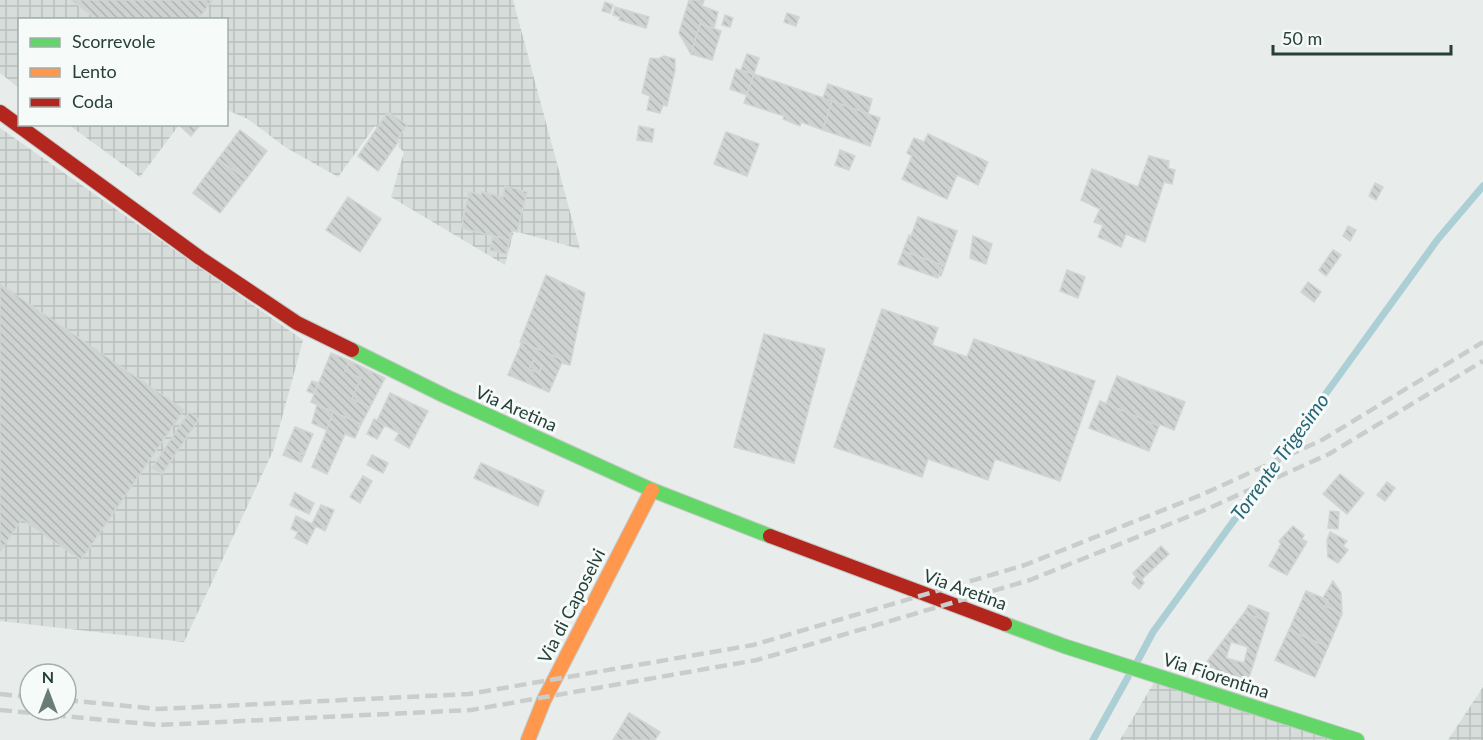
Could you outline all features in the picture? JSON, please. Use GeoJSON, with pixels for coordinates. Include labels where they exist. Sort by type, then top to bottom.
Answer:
{"type":"FeatureCollection","features":[{"type":"Feature","properties":{"kind":"street","name":"Via Aretina"},"geometry":{"type":"LineString","coordinates":[[0,112],[18,125]]}},
{"type":"Feature","properties":{"kind":"street","name":"Via Aretina"},"geometry":{"type":"LineString","coordinates":[[19,126],[200,258],[297,323],[445,396],[652,490],[1064,646]]}},
{"type":"Feature","properties":{"kind":"street","name":"Via di Caposelvi"},"geometry":{"type":"LineString","coordinates":[[528,740],[544,700],[652,490]]}},
{"type":"Feature","properties":{"kind":"street","name":"Via Fiorentina"},"geometry":{"type":"LineString","coordinates":[[1064,646],[1357,740]]}},
{"type":"Feature","properties":{"kind":"shaded area"},"geometry":{"type":"Polygon","coordinates":[[[0,0],[513,0],[580,249],[514,231],[505,265],[391,197],[404,152],[398,147],[399,143],[375,126],[338,177],[285,147],[248,119],[228,110],[228,18],[18,18],[18,87],[0,73],[0,0]]]}},
{"type":"Feature","properties":{"kind":"shaded area"},"geometry":{"type":"Polygon","coordinates":[[[70,126],[178,126],[140,177],[70,126]]]}},
{"type":"Feature","properties":{"kind":"shaded area"},"geometry":{"type":"Polygon","coordinates":[[[0,128],[303,340],[273,451],[184,642],[0,621],[0,128]]]}},
{"type":"Feature","properties":{"kind":"shaded area"},"geometry":{"type":"Polygon","coordinates":[[[1156,679],[1333,740],[1120,740],[1156,679]]]}},
{"type":"Feature","properties":{"kind":"shaded area"},"geometry":{"type":"Polygon","coordinates":[[[1483,687],[1483,740],[1448,740],[1483,687]]]}},
{"type":"Feature","properties":{"kind":"building"},"geometry":{"type":"Polygon","coordinates":[[[71,0],[212,0],[199,18],[95,18],[71,0]]]}},
{"type":"Feature","properties":{"kind":"building"},"geometry":{"type":"Polygon","coordinates":[[[689,0],[704,0],[702,6],[718,12],[714,28],[700,24],[691,54],[679,33],[689,0]]]}},
{"type":"Feature","properties":{"kind":"building"},"geometry":{"type":"Polygon","coordinates":[[[605,2],[613,5],[610,13],[602,11],[605,2]]]}},
{"type":"Feature","properties":{"kind":"building"},"geometry":{"type":"Polygon","coordinates":[[[615,7],[649,17],[646,28],[619,20],[620,17],[613,15],[615,7]]]}},
{"type":"Feature","properties":{"kind":"building"},"geometry":{"type":"Polygon","coordinates":[[[787,13],[799,17],[796,26],[784,22],[787,13]]]}},
{"type":"Feature","properties":{"kind":"building"},"geometry":{"type":"Polygon","coordinates":[[[725,15],[733,18],[730,27],[722,25],[725,15]]]}},
{"type":"Feature","properties":{"kind":"building"},"geometry":{"type":"Polygon","coordinates":[[[700,24],[721,31],[712,60],[691,54],[700,24]]]}},
{"type":"Feature","properties":{"kind":"building"},"geometry":{"type":"Polygon","coordinates":[[[747,54],[759,58],[754,74],[741,70],[747,54]]]}},
{"type":"Feature","properties":{"kind":"building"},"geometry":{"type":"Polygon","coordinates":[[[664,56],[675,59],[675,70],[667,106],[663,105],[660,113],[647,110],[650,96],[642,93],[650,58],[658,59],[664,56]]]}},
{"type":"Feature","properties":{"kind":"building"},"geometry":{"type":"Polygon","coordinates":[[[736,69],[754,74],[747,95],[730,89],[736,69]]]}},
{"type":"Feature","properties":{"kind":"building"},"geometry":{"type":"Polygon","coordinates":[[[754,74],[832,101],[823,130],[801,122],[800,126],[783,119],[784,116],[744,103],[754,74]]]}},
{"type":"Feature","properties":{"kind":"building"},"geometry":{"type":"Polygon","coordinates":[[[828,84],[872,99],[868,114],[823,98],[828,84]]]}},
{"type":"Feature","properties":{"kind":"building"},"geometry":{"type":"Polygon","coordinates":[[[832,101],[880,118],[870,146],[823,130],[832,101]]]}},
{"type":"Feature","properties":{"kind":"building"},"geometry":{"type":"Polygon","coordinates":[[[388,112],[407,125],[378,171],[358,156],[388,112]]]}},
{"type":"Feature","properties":{"kind":"building"},"geometry":{"type":"Polygon","coordinates":[[[180,126],[199,126],[191,136],[180,126]]]}},
{"type":"Feature","properties":{"kind":"building"},"geometry":{"type":"Polygon","coordinates":[[[639,126],[654,129],[652,142],[637,140],[639,126]]]}},
{"type":"Feature","properties":{"kind":"building"},"geometry":{"type":"Polygon","coordinates":[[[240,130],[267,151],[246,179],[218,159],[240,130]]]}},
{"type":"Feature","properties":{"kind":"building"},"geometry":{"type":"Polygon","coordinates":[[[726,132],[759,144],[747,176],[714,164],[726,132]]]}},
{"type":"Feature","properties":{"kind":"building"},"geometry":{"type":"Polygon","coordinates":[[[928,134],[988,162],[978,185],[957,175],[947,199],[902,179],[912,156],[907,153],[914,138],[924,142],[928,134]]]}},
{"type":"Feature","properties":{"kind":"building"},"geometry":{"type":"Polygon","coordinates":[[[840,150],[855,156],[849,170],[835,165],[840,150]]]}},
{"type":"Feature","properties":{"kind":"building"},"geometry":{"type":"Polygon","coordinates":[[[1149,156],[1169,161],[1168,168],[1175,170],[1172,184],[1164,182],[1145,242],[1126,234],[1121,247],[1098,237],[1103,225],[1094,222],[1100,209],[1081,200],[1092,169],[1138,187],[1149,156]]]}},
{"type":"Feature","properties":{"kind":"building"},"geometry":{"type":"Polygon","coordinates":[[[218,159],[246,179],[220,213],[193,193],[218,159]]]}},
{"type":"Feature","properties":{"kind":"building"},"geometry":{"type":"Polygon","coordinates":[[[1375,183],[1383,187],[1376,200],[1369,196],[1375,183]]]}},
{"type":"Feature","properties":{"kind":"building"},"geometry":{"type":"Polygon","coordinates":[[[505,186],[527,192],[517,232],[512,230],[510,240],[461,228],[469,192],[481,195],[482,192],[503,197],[505,186]]]}},
{"type":"Feature","properties":{"kind":"building"},"geometry":{"type":"Polygon","coordinates":[[[348,197],[381,219],[360,252],[326,230],[348,197]]]}},
{"type":"Feature","properties":{"kind":"building"},"geometry":{"type":"Polygon","coordinates":[[[918,217],[957,231],[941,276],[939,275],[942,265],[903,251],[918,217]]]}},
{"type":"Feature","properties":{"kind":"building"},"geometry":{"type":"Polygon","coordinates":[[[1348,226],[1356,230],[1350,241],[1343,236],[1348,226]]]}},
{"type":"Feature","properties":{"kind":"building"},"geometry":{"type":"Polygon","coordinates":[[[493,236],[510,240],[506,254],[490,250],[493,236]]]}},
{"type":"Feature","properties":{"kind":"building"},"geometry":{"type":"Polygon","coordinates":[[[973,236],[992,244],[986,264],[970,258],[973,236]]]}},
{"type":"Feature","properties":{"kind":"building"},"geometry":{"type":"Polygon","coordinates":[[[1333,250],[1341,255],[1326,276],[1319,270],[1333,250]]]}},
{"type":"Feature","properties":{"kind":"building"},"geometry":{"type":"Polygon","coordinates":[[[903,251],[942,265],[938,278],[898,264],[903,251]]]}},
{"type":"Feature","properties":{"kind":"building"},"geometry":{"type":"Polygon","coordinates":[[[1067,270],[1085,277],[1078,298],[1060,291],[1067,270]]]}},
{"type":"Feature","properties":{"kind":"building"},"geometry":{"type":"Polygon","coordinates":[[[546,275],[585,293],[570,365],[520,342],[546,275]]]}},
{"type":"Feature","properties":{"kind":"building"},"geometry":{"type":"Polygon","coordinates":[[[1308,282],[1321,292],[1314,302],[1301,292],[1308,282]]]}},
{"type":"Feature","properties":{"kind":"building"},"geometry":{"type":"Polygon","coordinates":[[[0,284],[184,410],[81,560],[22,519],[0,552],[0,284]]]}},
{"type":"Feature","properties":{"kind":"building"},"geometry":{"type":"Polygon","coordinates":[[[882,309],[938,328],[932,345],[967,357],[974,339],[1095,381],[1060,481],[995,459],[988,480],[928,459],[922,477],[834,447],[882,309]]]}},
{"type":"Feature","properties":{"kind":"building"},"geometry":{"type":"Polygon","coordinates":[[[764,334],[825,349],[794,463],[734,447],[764,334]]]}},
{"type":"Feature","properties":{"kind":"building"},"geometry":{"type":"Polygon","coordinates":[[[522,342],[563,360],[549,392],[508,375],[522,342]],[[533,361],[529,369],[539,373],[542,365],[533,361]]]}},
{"type":"Feature","properties":{"kind":"building"},"geometry":{"type":"Polygon","coordinates":[[[331,353],[350,361],[345,371],[361,378],[352,399],[370,407],[361,424],[311,402],[331,353]]]}},
{"type":"Feature","properties":{"kind":"building"},"geometry":{"type":"Polygon","coordinates":[[[350,361],[385,378],[370,407],[352,399],[361,378],[345,371],[350,361]]]}},
{"type":"Feature","properties":{"kind":"building"},"geometry":{"type":"Polygon","coordinates":[[[533,361],[542,365],[539,373],[529,369],[533,361]]]}},
{"type":"Feature","properties":{"kind":"building"},"geometry":{"type":"Polygon","coordinates":[[[1117,376],[1185,402],[1174,430],[1106,404],[1117,376]]]}},
{"type":"Feature","properties":{"kind":"building"},"geometry":{"type":"Polygon","coordinates":[[[312,381],[318,383],[314,394],[307,391],[312,381]]]}},
{"type":"Feature","properties":{"kind":"building"},"geometry":{"type":"Polygon","coordinates":[[[390,393],[428,411],[409,448],[395,440],[399,433],[377,421],[390,393]]]}},
{"type":"Feature","properties":{"kind":"building"},"geometry":{"type":"Polygon","coordinates":[[[1100,401],[1159,426],[1149,451],[1089,428],[1100,401]]]}},
{"type":"Feature","properties":{"kind":"building"},"geometry":{"type":"Polygon","coordinates":[[[317,405],[333,412],[327,430],[312,423],[317,405]]]}},
{"type":"Feature","properties":{"kind":"building"},"geometry":{"type":"Polygon","coordinates":[[[189,412],[199,419],[162,474],[152,468],[189,412]]]}},
{"type":"Feature","properties":{"kind":"building"},"geometry":{"type":"Polygon","coordinates":[[[333,412],[361,424],[355,438],[345,434],[327,474],[312,467],[333,412]]]}},
{"type":"Feature","properties":{"kind":"building"},"geometry":{"type":"Polygon","coordinates":[[[374,419],[385,425],[377,439],[367,434],[374,419]]]}},
{"type":"Feature","properties":{"kind":"building"},"geometry":{"type":"Polygon","coordinates":[[[295,427],[313,434],[304,455],[286,448],[295,427]]]}},
{"type":"Feature","properties":{"kind":"building"},"geometry":{"type":"Polygon","coordinates":[[[286,448],[304,455],[301,462],[283,455],[286,448]]]}},
{"type":"Feature","properties":{"kind":"building"},"geometry":{"type":"Polygon","coordinates":[[[372,455],[388,463],[383,473],[367,465],[372,455]]]}},
{"type":"Feature","properties":{"kind":"building"},"geometry":{"type":"Polygon","coordinates":[[[481,463],[544,491],[538,506],[474,478],[481,463]]]}},
{"type":"Feature","properties":{"kind":"building"},"geometry":{"type":"Polygon","coordinates":[[[1340,474],[1364,493],[1347,514],[1323,494],[1340,474]]]}},
{"type":"Feature","properties":{"kind":"building"},"geometry":{"type":"Polygon","coordinates":[[[363,476],[372,481],[360,503],[350,497],[363,476]]]}},
{"type":"Feature","properties":{"kind":"building"},"geometry":{"type":"Polygon","coordinates":[[[1387,482],[1395,488],[1385,501],[1377,495],[1387,482]]]}},
{"type":"Feature","properties":{"kind":"building"},"geometry":{"type":"Polygon","coordinates":[[[295,493],[314,503],[309,514],[290,505],[295,493]]]}},
{"type":"Feature","properties":{"kind":"building"},"geometry":{"type":"Polygon","coordinates":[[[321,505],[334,510],[325,531],[316,526],[307,544],[295,538],[298,532],[291,529],[296,516],[312,524],[321,505]]]}},
{"type":"Feature","properties":{"kind":"building"},"geometry":{"type":"Polygon","coordinates":[[[1330,511],[1339,512],[1338,529],[1328,528],[1330,511]]]}},
{"type":"Feature","properties":{"kind":"building"},"geometry":{"type":"Polygon","coordinates":[[[1293,526],[1304,535],[1302,539],[1307,542],[1287,575],[1269,566],[1281,544],[1279,541],[1293,526]]]}},
{"type":"Feature","properties":{"kind":"building"},"geometry":{"type":"Polygon","coordinates":[[[1330,532],[1347,541],[1343,546],[1348,550],[1338,563],[1328,557],[1327,540],[1330,532]]]}},
{"type":"Feature","properties":{"kind":"building"},"geometry":{"type":"Polygon","coordinates":[[[1161,546],[1169,554],[1142,579],[1144,583],[1139,589],[1132,583],[1136,577],[1133,573],[1161,546]]]}},
{"type":"Feature","properties":{"kind":"building"},"geometry":{"type":"Polygon","coordinates":[[[1333,581],[1341,593],[1342,614],[1325,606],[1328,600],[1323,598],[1333,581]]]}},
{"type":"Feature","properties":{"kind":"building"},"geometry":{"type":"Polygon","coordinates":[[[1306,591],[1328,600],[1325,606],[1342,614],[1328,647],[1289,630],[1306,591]]]}},
{"type":"Feature","properties":{"kind":"building"},"geometry":{"type":"Polygon","coordinates":[[[1249,605],[1269,613],[1267,621],[1244,613],[1249,605]]]}},
{"type":"Feature","properties":{"kind":"building"},"geometry":{"type":"Polygon","coordinates":[[[1244,613],[1267,621],[1246,687],[1200,671],[1244,613]],[[1231,642],[1226,658],[1244,663],[1248,647],[1231,642]]]}},
{"type":"Feature","properties":{"kind":"building"},"geometry":{"type":"Polygon","coordinates":[[[1289,630],[1328,647],[1315,677],[1275,660],[1289,630]]]}},
{"type":"Feature","properties":{"kind":"building"},"geometry":{"type":"Polygon","coordinates":[[[629,713],[660,732],[655,740],[613,740],[629,713]]]}},
{"type":"Feature","properties":{"kind":"waterway","name":"Torrente Trigesimo"},"geometry":{"type":"LineString","coordinates":[[1137,662],[1153,632],[1438,239],[1483,186]]}},
{"type":"Feature","properties":{"kind":"waterway","name":"Torrente Trigesimo"},"geometry":{"type":"LineString","coordinates":[[1093,740],[1128,677]]}},
{"type":"Feature","properties":{"kind":"railway"},"geometry":{"type":"LineString","coordinates":[[78,701],[158,709],[469,694],[753,645],[1025,565],[1201,495],[1322,440],[1483,342]]}},
{"type":"Feature","properties":{"kind":"railway"},"geometry":{"type":"LineString","coordinates":[[0,710],[158,725],[471,710],[757,660],[1030,580],[1207,509],[1329,454],[1483,361]]}},
{"type":"Feature","properties":{"kind":"railway"},"geometry":{"type":"LineString","coordinates":[[0,694],[18,696]]}},
{"type":"Feature","properties":{"kind":"traffic: fast"},"geometry":{"type":"LineString","coordinates":[[352,350],[445,396],[652,490],[770,536]]}},
{"type":"Feature","properties":{"kind":"traffic: fast"},"geometry":{"type":"LineString","coordinates":[[1005,624],[1064,646],[1357,740]]}},
{"type":"Feature","properties":{"kind":"traffic: slow"},"geometry":{"type":"LineString","coordinates":[[528,740],[544,700],[652,490]]}},
{"type":"Feature","properties":{"kind":"traffic: jam"},"geometry":{"type":"LineString","coordinates":[[0,112],[18,125]]}},
{"type":"Feature","properties":{"kind":"traffic: jam"},"geometry":{"type":"LineString","coordinates":[[19,126],[200,258],[297,323],[352,350]]}},
{"type":"Feature","properties":{"kind":"traffic: jam"},"geometry":{"type":"LineString","coordinates":[[770,536],[1005,624]]}}]}
